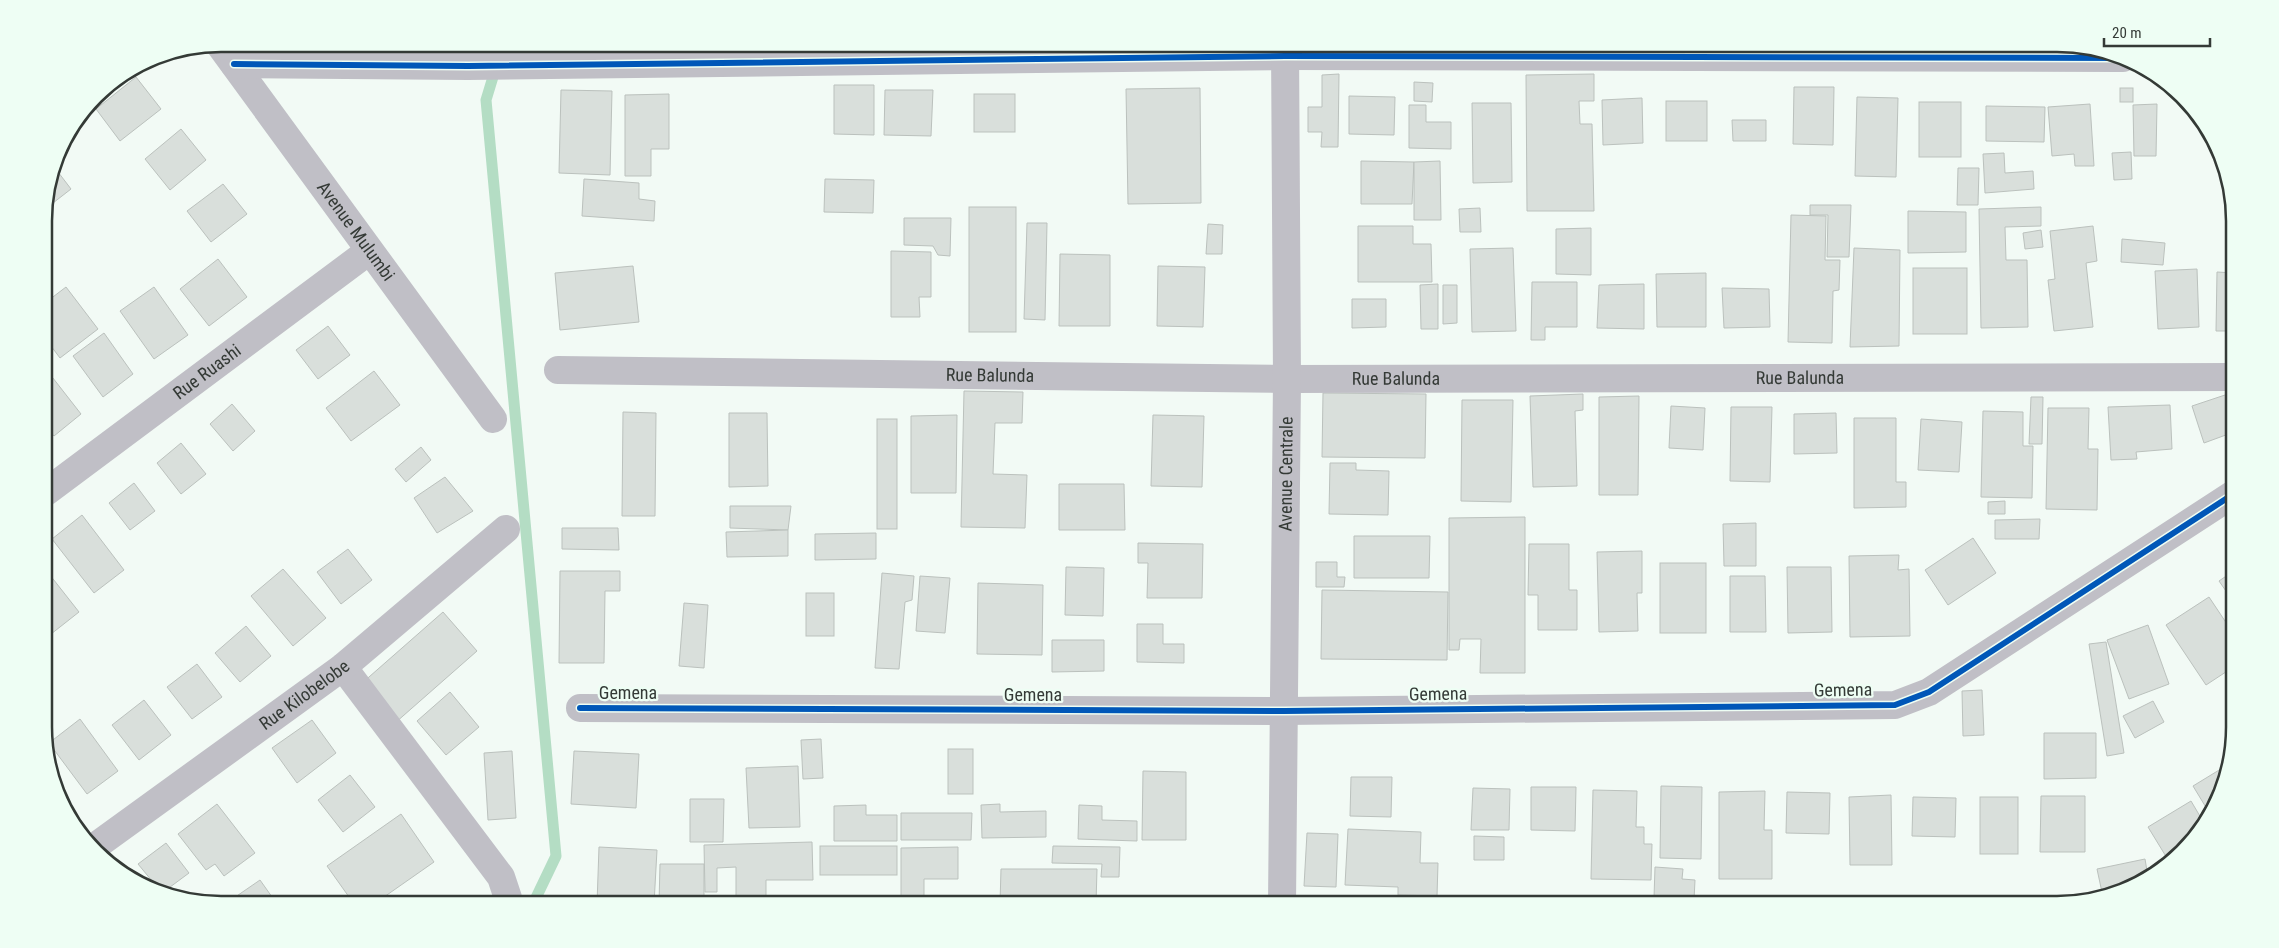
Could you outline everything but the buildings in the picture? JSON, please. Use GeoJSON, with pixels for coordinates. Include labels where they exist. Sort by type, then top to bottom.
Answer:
{"type":"FeatureCollection","features":[{"type":"Feature","properties":{"kind":"street"},"geometry":{"type":"LineString","coordinates":[[226,54],[468,66],[1183,52]]}},
{"type":"Feature","properties":{"kind":"street","name":"Avenue Centrale"},"geometry":{"type":"LineString","coordinates":[[1282,895],[1287,379],[1285,52]]}},
{"type":"Feature","properties":{"kind":"street"},"geometry":{"type":"LineString","coordinates":[[1494,52],[2101,58]]}},
{"type":"Feature","properties":{"kind":"street","name":"Avenue Mulumbi"},"geometry":{"type":"LineString","coordinates":[[226,54],[493,418]]}},
{"type":"Feature","properties":{"kind":"street","name":"Rue Ruashi"},"geometry":{"type":"LineString","coordinates":[[52,487],[369,251]]}},
{"type":"Feature","properties":{"kind":"street","name":"Rue Balunda"},"geometry":{"type":"LineString","coordinates":[[558,370],[1287,379],[2227,377]]}},
{"type":"Feature","properties":{"kind":"street","name":"Gemena"},"geometry":{"type":"LineString","coordinates":[[580,708],[1284,711],[1895,705],[1929,692],[2227,498]]}},
{"type":"Feature","properties":{"kind":"street","name":"Rue Kilobelobe"},"geometry":{"type":"LineString","coordinates":[[100,844],[342,667],[506,529]]}},
{"type":"Feature","properties":{"kind":"street"},"geometry":{"type":"LineString","coordinates":[[342,667],[500,877],[505,896]]}},
{"type":"Feature","properties":{"kind":"waterway"},"geometry":{"type":"LineString","coordinates":[[501,52],[486,100],[556,856],[537,896]]}},
{"type":"Feature","properties":{"kind":"cycle path"},"geometry":{"type":"LineString","coordinates":[[234,64],[468,66],[1285,56],[2102,58]]}},
{"type":"Feature","properties":{"kind":"cycle path"},"geometry":{"type":"LineString","coordinates":[[580,708],[1284,711],[1895,705],[1929,692],[2227,498]]}}]}
